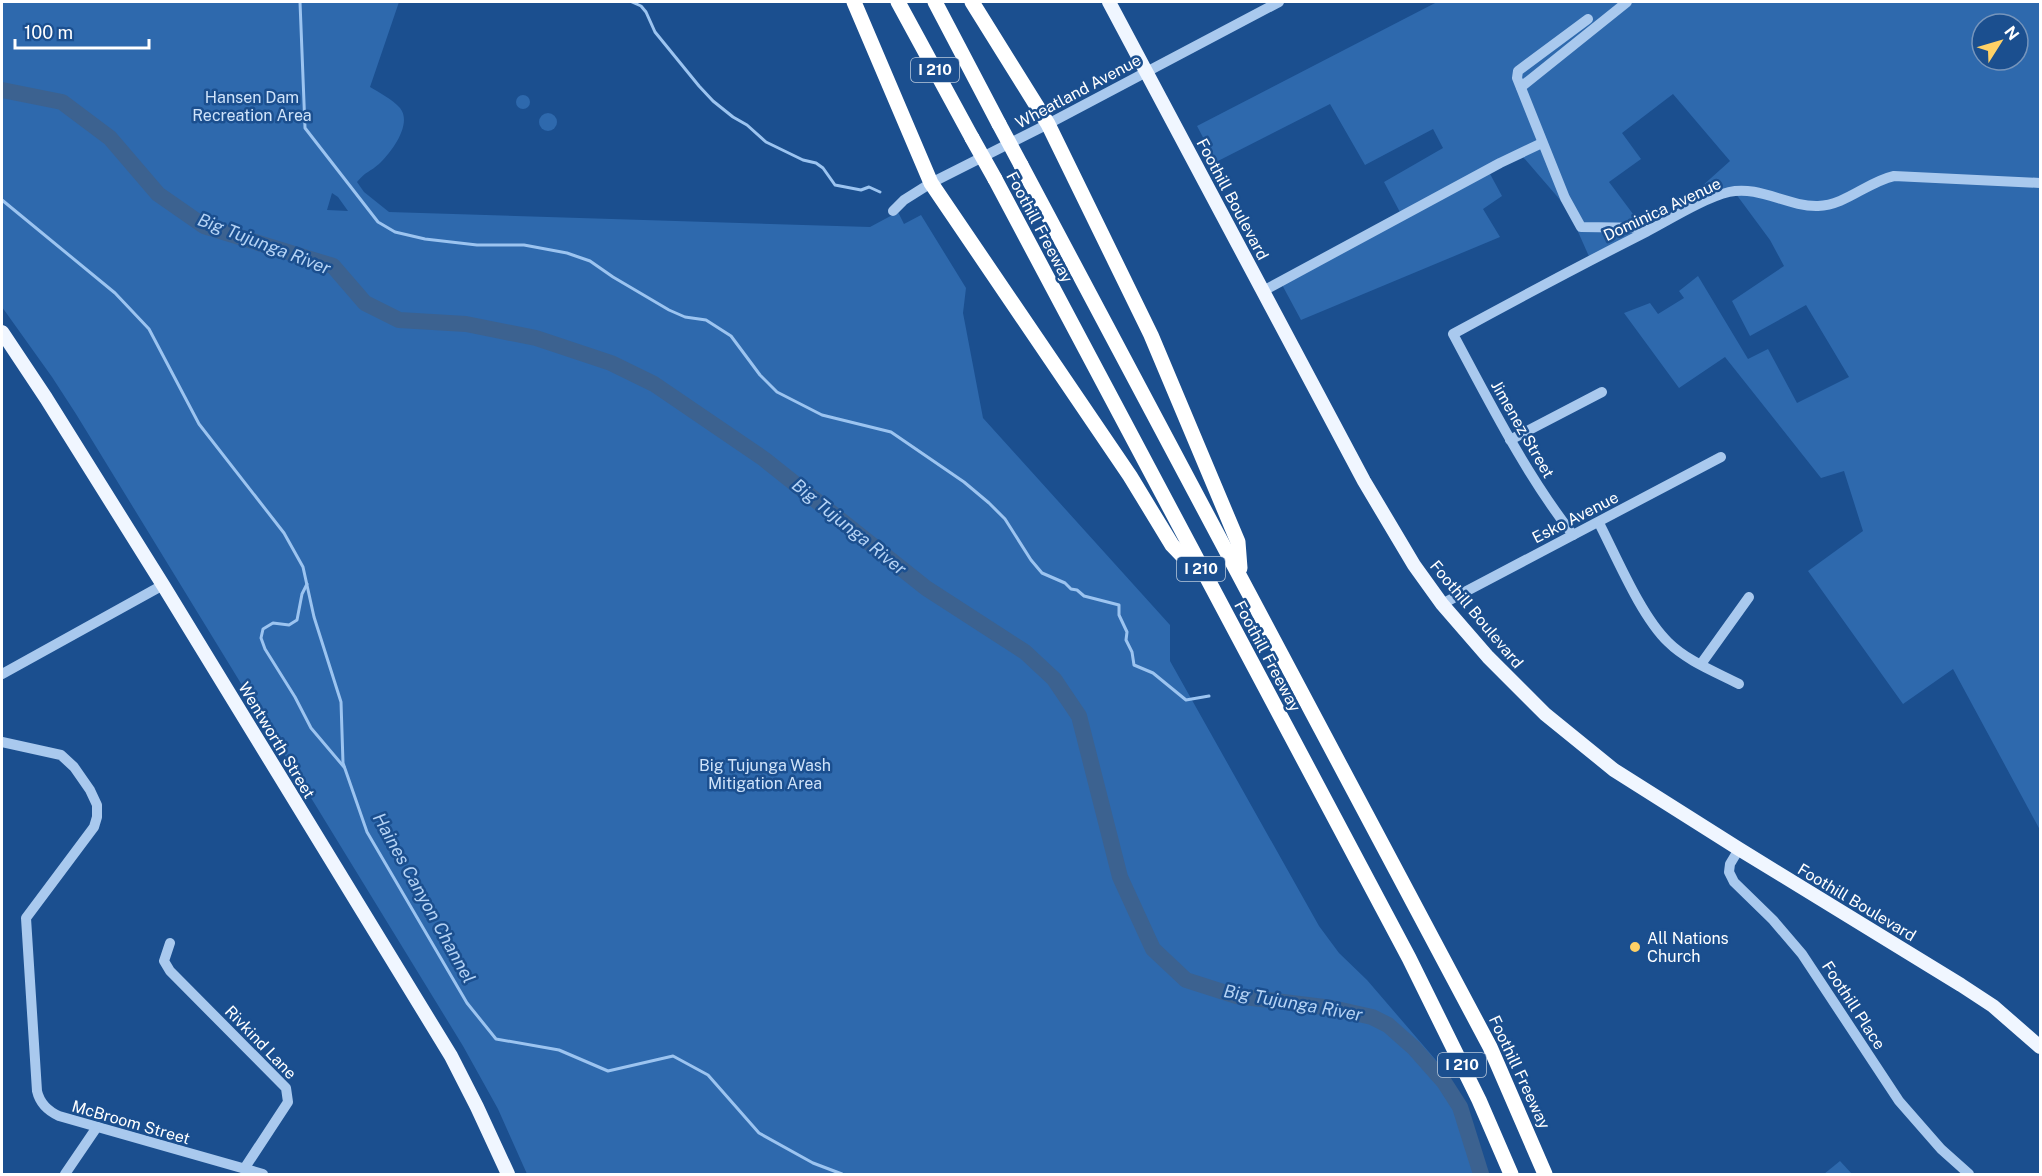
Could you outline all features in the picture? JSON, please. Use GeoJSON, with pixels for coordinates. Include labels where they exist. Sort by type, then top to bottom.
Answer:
{"type":"FeatureCollection","features":[{"type":"Feature","properties":{"kind":"highway"},"geometry":{"type":"LineString","coordinates":[[854,2],[931,183],[1130,476],[1172,545],[1210,584]]}},
{"type":"Feature","properties":{"kind":"highway","name":"Foothill Freeway"},"geometry":{"type":"LineString","coordinates":[[898,2],[995,179],[1409,958],[1479,1100],[1510,1174]]}},
{"type":"Feature","properties":{"kind":"highway","name":"Foothill Freeway"},"geometry":{"type":"LineString","coordinates":[[935,2],[1469,1007],[1508,1085],[1545,1174]]}},
{"type":"Feature","properties":{"kind":"highway"},"geometry":{"type":"LineString","coordinates":[[972,2],[1048,124],[1151,335],[1238,542],[1241,577]]}},
{"type":"Feature","properties":{"kind":"main road","name":"Foothill Boulevard"},"geometry":{"type":"LineString","coordinates":[[1109,2],[1364,481],[1402,547],[1443,604],[1488,657],[1564,730],[1614,770],[1993,1006],[2040,1047]]}},
{"type":"Feature","properties":{"kind":"main road","name":"Wentworth Street"},"geometry":{"type":"LineString","coordinates":[[2,332],[163,585],[451,1056],[508,1174]]}},
{"type":"Feature","properties":{"kind":"street","name":"Wheatland Avenue"},"geometry":{"type":"LineString","coordinates":[[894,211],[904,200],[931,183],[1280,2]]}},
{"type":"Feature","properties":{"kind":"street"},"geometry":{"type":"LineString","coordinates":[[1521,87],[1627,2]]}},
{"type":"Feature","properties":{"kind":"street"},"geometry":{"type":"LineString","coordinates":[[1588,19],[1518,70],[1517,78],[1565,198],[1581,227],[1653,228]]}},
{"type":"Feature","properties":{"kind":"street"},"geometry":{"type":"LineString","coordinates":[[1263,291],[1500,163],[1542,143]]}},
{"type":"Feature","properties":{"kind":"street","name":"Dominica Avenue"},"geometry":{"type":"LineString","coordinates":[[1453,334],[1561,275],[1729,192],[1744,191],[1769,195],[1800,205],[1819,206],[1838,202],[1884,178],[1894,176],[2040,183]]}},
{"type":"Feature","properties":{"kind":"street","name":"Jimenez Street"},"geometry":{"type":"LineString","coordinates":[[1453,334],[1510,440],[1551,507],[1573,535]]}},
{"type":"Feature","properties":{"kind":"street"},"geometry":{"type":"LineString","coordinates":[[1510,440],[1602,392]]}},
{"type":"Feature","properties":{"kind":"street","name":"Esko Avenue"},"geometry":{"type":"LineString","coordinates":[[1443,604],[1721,458]]}},
{"type":"Feature","properties":{"kind":"street"},"geometry":{"type":"LineString","coordinates":[[1599,523],[1652,623],[1677,649],[1739,684]]}},
{"type":"Feature","properties":{"kind":"street"},"geometry":{"type":"LineString","coordinates":[[2,674],[163,585]]}},
{"type":"Feature","properties":{"kind":"street"},"geometry":{"type":"LineString","coordinates":[[1701,664],[1749,597]]}},
{"type":"Feature","properties":{"kind":"street","name":"McBroom Street"},"geometry":{"type":"LineString","coordinates":[[2,742],[61,755],[74,767],[97,805],[94,827],[26,918],[38,1096],[44,1106],[51,1112],[97,1127],[263,1174]]}},
{"type":"Feature","properties":{"kind":"street","name":"Foothill Place"},"geometry":{"type":"LineString","coordinates":[[1739,849],[1730,864],[1729,872],[1734,882],[1795,945],[1823,983],[1899,1101],[1941,1149],[1969,1174]]}},
{"type":"Feature","properties":{"kind":"street","name":"Rivkind Lane"},"geometry":{"type":"LineString","coordinates":[[170,943],[164,962],[170,971],[286,1088],[288,1102],[244,1169]]}},
{"type":"Feature","properties":{"kind":"street"},"geometry":{"type":"LineString","coordinates":[[65,1174],[97,1127]]}},
{"type":"Feature","properties":{"kind":"green space","name":"Big Tujunga Wash Mitigation Area"},"geometry":{"type":"Polygon","coordinates":[[[2,2],[399,2],[370,87],[400,108],[404,122],[399,138],[384,159],[357,182],[364,192],[389,212],[870,227],[898,212],[904,224],[921,215],[966,288],[963,313],[983,418],[1170,625],[1170,661],[1319,926],[1339,953],[1367,980],[1441,1066],[1489,1174],[527,1174],[498,1109],[463,1046],[76,414],[2,307],[2,2]],[[332,193],[327,210],[348,211],[338,197],[332,193]]]}},
{"type":"Feature","properties":{"kind":"green space"},"geometry":{"type":"Polygon","coordinates":[[[1437,2],[2040,2],[2040,830],[1953,669],[1903,704],[1808,571],[1863,531],[1844,471],[1821,478],[1725,357],[1679,388],[1624,313],[1650,303],[1658,314],[1684,298],[1679,291],[1698,276],[1748,359],[1768,349],[1797,403],[1849,377],[1806,305],[1750,336],[1732,301],[1784,266],[1770,240],[1733,190],[1672,213],[1730,161],[1673,94],[1622,133],[1641,159],[1609,182],[1645,230],[1591,261],[1568,209],[1517,150],[1489,172],[1502,196],[1483,209],[1500,237],[1301,320],[1280,281],[1402,216],[1384,182],[1443,148],[1433,129],[1365,165],[1330,104],[1216,162],[1197,126],[1437,2]]]}},
{"type":"Feature","properties":{"kind":"green space"},"geometry":{"type":"Polygon","coordinates":[[[523,95],[528,97],[530,102],[528,107],[523,109],[518,107],[516,102],[518,97],[523,95]]]}},
{"type":"Feature","properties":{"kind":"green space"},"geometry":{"type":"Polygon","coordinates":[[[548,113],[554,116],[557,122],[554,128],[548,131],[542,128],[539,122],[542,116],[548,113]]]}},
{"type":"Feature","properties":{"kind":"green space"},"geometry":{"type":"Polygon","coordinates":[[[1840,1161],[1852,1174],[1824,1174],[1840,1161]]]}},
{"type":"Feature","properties":{"kind":"waterway"},"geometry":{"type":"LineString","coordinates":[[300,2],[305,128],[378,222],[395,232],[425,239],[477,245],[524,245],[567,253],[590,261],[669,310],[685,317],[706,320],[731,336],[760,375],[777,392],[822,415],[891,432],[964,482],[1005,519],[1042,573],[1065,583],[1084,596],[1119,605],[1119,615],[1127,632],[1126,640],[1132,652],[1134,665],[1153,673],[1186,700],[1209,696]]}},
{"type":"Feature","properties":{"kind":"waterway"},"geometry":{"type":"LineString","coordinates":[[632,2],[641,6],[646,12],[655,32],[699,86],[733,117],[747,125],[766,142],[803,160],[816,163],[823,168],[835,185],[861,190],[869,187],[880,192]]}},
{"type":"Feature","properties":{"kind":"waterway","name":"Big Tujunga River"},"geometry":{"type":"LineString","coordinates":[[2,90],[62,102],[110,138],[158,194],[204,226],[333,266],[365,303],[399,320],[466,324],[536,338],[611,363],[654,384],[764,459],[926,588],[1025,652],[1054,679],[1079,716],[1120,877],[1153,949],[1186,980],[1236,996],[1332,1008],[1372,1017],[1388,1025],[1414,1048],[1444,1082],[1460,1107],[1481,1174]]}},
{"type":"Feature","properties":{"kind":"waterway","name":"Haines Canyon Channel"},"geometry":{"type":"LineString","coordinates":[[2,200],[115,293],[149,329],[199,424],[284,533],[303,567],[314,617],[341,702],[343,763],[367,832],[467,1003],[496,1039],[559,1050],[608,1071],[673,1056],[708,1075],[759,1133],[813,1163],[842,1174]]}},
{"type":"Feature","properties":{"kind":"waterway"},"geometry":{"type":"LineString","coordinates":[[307,584],[302,594],[297,620],[289,625],[273,623],[263,629],[261,638],[265,649],[311,728],[344,767]]}},
{"type":"Feature","properties":{"kind":"place","name":"All Nations Church"},"geometry":{"type":"Point","coordinates":[1635,947]}},
{"type":"Feature","properties":{"kind":"park label","name":"Hansen Dam Recreation Area"},"geometry":{"type":"Point","coordinates":[252,106]}}]}
